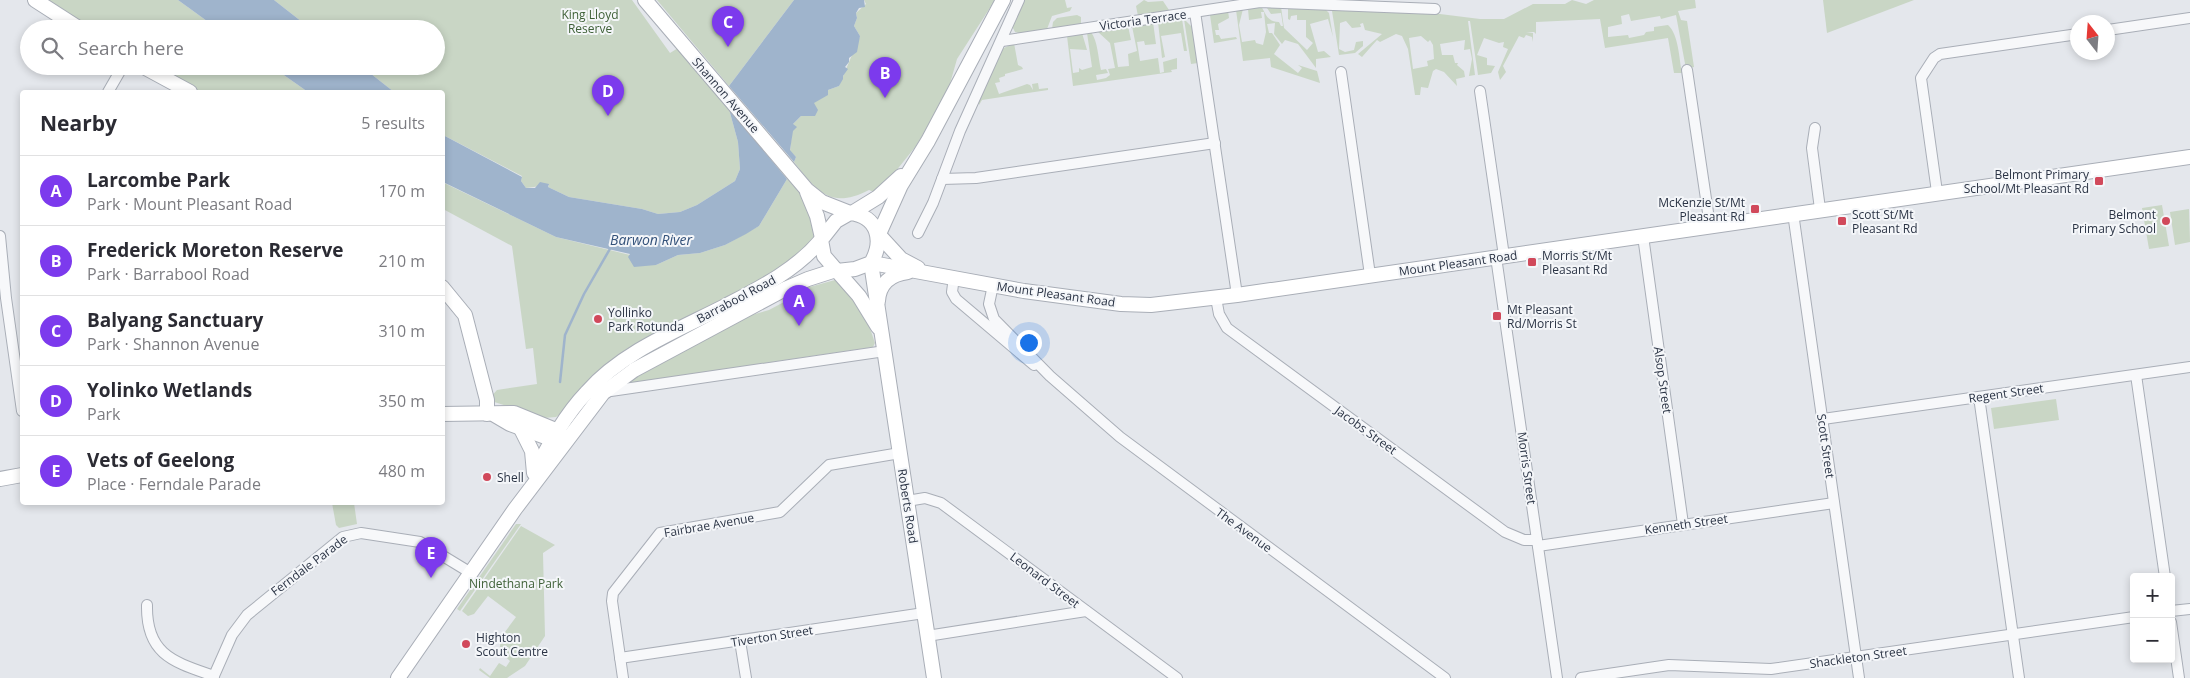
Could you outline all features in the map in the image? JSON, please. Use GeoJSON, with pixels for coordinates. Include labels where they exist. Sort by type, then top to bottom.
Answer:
{"type":"FeatureCollection","features":[{"type":"Feature","properties":{"kind":"street"},"geometry":{"type":"LineString","coordinates":[[35,0],[66,20]]}},
{"type":"Feature","properties":{"kind":"street","name":"Shannon Avenue"},"geometry":{"type":"LineString","coordinates":[[645,0],[807,190],[822,202],[851,213]]}},
{"type":"Feature","properties":{"kind":"street"},"geometry":{"type":"LineString","coordinates":[[914,163],[878,197],[836,221],[821,239],[824,256],[837,271],[855,269],[872,263],[878,248],[879,235],[900,185],[914,163],[1003,0]]}},
{"type":"Feature","properties":{"kind":"street"},"geometry":{"type":"LineString","coordinates":[[918,233],[933,204],[964,122],[1019,0]]}},
{"type":"Feature","properties":{"kind":"street","name":"Victoria Terrace"},"geometry":{"type":"LineString","coordinates":[[1002,41],[1260,2],[1435,9]]}},
{"type":"Feature","properties":{"kind":"street"},"geometry":{"type":"LineString","coordinates":[[1195,12],[1237,295]]}},
{"type":"Feature","properties":{"kind":"street"},"geometry":{"type":"LineString","coordinates":[[2115,29],[2190,18]]}},
{"type":"Feature","properties":{"kind":"street"},"geometry":{"type":"LineString","coordinates":[[1937,192],[1921,78],[1934,58],[1940,54],[2070,35]]}},
{"type":"Feature","properties":{"kind":"street"},"geometry":{"type":"LineString","coordinates":[[1686,70],[1710,226]]}},
{"type":"Feature","properties":{"kind":"street"},"geometry":{"type":"LineString","coordinates":[[1341,72],[1370,275]]}},
{"type":"Feature","properties":{"kind":"street"},"geometry":{"type":"LineString","coordinates":[[109,90],[118,75]]}},
{"type":"Feature","properties":{"kind":"street"},"geometry":{"type":"LineString","coordinates":[[159,75],[186,90]]}},
{"type":"Feature","properties":{"kind":"street","name":"Morris Street"},"geometry":{"type":"LineString","coordinates":[[1480,91],[1537,543],[1557,678]]}},
{"type":"Feature","properties":{"kind":"street"},"geometry":{"type":"LineString","coordinates":[[1815,128],[1812,148],[1820,210]]}},
{"type":"Feature","properties":{"kind":"street"},"geometry":{"type":"LineString","coordinates":[[942,179],[976,178],[1215,143]]}},
{"type":"Feature","properties":{"kind":"street","name":"Mount Pleasant Road"},"geometry":{"type":"LineString","coordinates":[[872,263],[911,272],[933,273],[1024,291],[1121,304],[1151,305],[1216,298],[1937,192],[2190,157]]}},
{"type":"Feature","properties":{"kind":"street","name":"Shannon Avenue"},"geometry":{"type":"LineString","coordinates":[[807,190],[817,216],[821,239]]}},
{"type":"Feature","properties":{"kind":"street"},"geometry":{"type":"LineString","coordinates":[[851,213],[868,219],[879,235]]}},
{"type":"Feature","properties":{"kind":"street","name":"Scott Street"},"geometry":{"type":"LineString","coordinates":[[1794,213],[1859,678]]}},
{"type":"Feature","properties":{"kind":"street","name":"Mount Pleasant Road"},"geometry":{"type":"LineString","coordinates":[[879,235],[901,259],[933,273]]}},
{"type":"Feature","properties":{"kind":"street"},"geometry":{"type":"LineString","coordinates":[[0,236],[6,298],[20,397]]}},
{"type":"Feature","properties":{"kind":"street","name":"Alsop Street"},"geometry":{"type":"LineString","coordinates":[[1643,236],[1683,524]]}},
{"type":"Feature","properties":{"kind":"street","name":"Barrabool Road"},"geometry":{"type":"LineString","coordinates":[[515,509],[534,474],[588,391],[620,364],[776,278],[808,256],[821,239]]}},
{"type":"Feature","properties":{"kind":"street","name":"Roberts Road"},"geometry":{"type":"LineString","coordinates":[[872,263],[934,678]]}},
{"type":"Feature","properties":{"kind":"street","name":"Barrabool Road"},"geometry":{"type":"LineString","coordinates":[[398,678],[515,509],[558,438],[603,393],[630,373],[795,284],[837,271]]}},
{"type":"Feature","properties":{"kind":"street","name":"Roberts Road"},"geometry":{"type":"LineString","coordinates":[[837,271],[859,296],[882,334]]}},
{"type":"Feature","properties":{"kind":"street"},"geometry":{"type":"LineString","coordinates":[[878,306],[879,291],[886,280],[896,274],[911,272]]}},
{"type":"Feature","properties":{"kind":"street","name":"The Avenue"},"geometry":{"type":"LineString","coordinates":[[954,277],[952,292],[956,299],[1023,357],[1050,376]]}},
{"type":"Feature","properties":{"kind":"street","name":"The Avenue"},"geometry":{"type":"LineString","coordinates":[[993,285],[989,304],[992,317],[1050,376],[1120,437],[1445,678]]}},
{"type":"Feature","properties":{"kind":"street"},"geometry":{"type":"LineString","coordinates":[[445,291],[465,315],[487,402],[485,414]]}},
{"type":"Feature","properties":{"kind":"street","name":"Jacobs Street"},"geometry":{"type":"LineString","coordinates":[[1216,298],[1219,314],[1228,328],[1505,532],[1537,543]]}},
{"type":"Feature","properties":{"kind":"street"},"geometry":{"type":"LineString","coordinates":[[603,393],[885,351]]}},
{"type":"Feature","properties":{"kind":"street","name":"Regent Street"},"geometry":{"type":"LineString","coordinates":[[1822,419],[2190,367]]}},
{"type":"Feature","properties":{"kind":"street"},"geometry":{"type":"LineString","coordinates":[[630,373],[624,384],[626,387],[633,389]]}},
{"type":"Feature","properties":{"kind":"street"},"geometry":{"type":"LineString","coordinates":[[2136,375],[2164,573]]}},
{"type":"Feature","properties":{"kind":"street"},"geometry":{"type":"LineString","coordinates":[[1979,397],[2019,678]]}},
{"type":"Feature","properties":{"kind":"street"},"geometry":{"type":"LineString","coordinates":[[445,414],[514,413],[558,438]]}},
{"type":"Feature","properties":{"kind":"street"},"geometry":{"type":"LineString","coordinates":[[485,414],[521,429],[558,438]]}},
{"type":"Feature","properties":{"kind":"street"},"geometry":{"type":"LineString","coordinates":[[521,429],[532,451],[534,474]]}},
{"type":"Feature","properties":{"kind":"street","name":"Fairbrae Avenue"},"geometry":{"type":"LineString","coordinates":[[623,678],[612,601],[613,593],[660,533],[780,512],[829,465],[900,452]]}},
{"type":"Feature","properties":{"kind":"street"},"geometry":{"type":"LineString","coordinates":[[0,479],[20,475]]}},
{"type":"Feature","properties":{"kind":"street","name":"Leonard Street"},"geometry":{"type":"LineString","coordinates":[[907,501],[925,498],[941,503],[1177,678]]}},
{"type":"Feature","properties":{"kind":"street","name":"Kenneth Street"},"geometry":{"type":"LineString","coordinates":[[1537,543],[1834,503]]}},
{"type":"Feature","properties":{"kind":"street","name":"Ferndale Parade"},"geometry":{"type":"LineString","coordinates":[[214,677],[232,635],[248,614],[344,537],[361,533],[420,542],[471,573]]}},
{"type":"Feature","properties":{"kind":"street"},"geometry":{"type":"LineString","coordinates":[[147,605],[152,638],[158,649],[169,659],[214,677]]}},
{"type":"Feature","properties":{"kind":"street"},"geometry":{"type":"LineString","coordinates":[[2175,611],[2190,609]]}},
{"type":"Feature","properties":{"kind":"street"},"geometry":{"type":"LineString","coordinates":[[928,636],[1086,610]]}},
{"type":"Feature","properties":{"kind":"street","name":"Tiverton Street"},"geometry":{"type":"LineString","coordinates":[[620,658],[740,642],[924,613]]}},
{"type":"Feature","properties":{"kind":"street","name":"Shackleton Street"},"geometry":{"type":"LineString","coordinates":[[1581,678],[1669,665],[1771,669],[2130,618]]}},
{"type":"Feature","properties":{"kind":"street"},"geometry":{"type":"LineString","coordinates":[[740,642],[746,678]]}},
{"type":"Feature","properties":{"kind":"street"},"geometry":{"type":"LineString","coordinates":[[2175,650],[2179,678]]}},
{"type":"Feature","properties":{"kind":"green space"},"geometry":{"type":"Polygon","coordinates":[[[35,0],[178,0],[206,20],[66,20],[35,0]]]}},
{"type":"Feature","properties":{"kind":"green space","name":"King Lloyd Reserve"},"geometry":{"type":"Polygon","coordinates":[[[274,0],[632,0],[670,53],[683,45],[729,109],[738,142],[740,169],[735,181],[697,205],[680,212],[658,214],[642,209],[569,197],[548,187],[549,185],[526,188],[521,181],[522,176],[445,136],[445,90],[391,90],[372,75],[445,75],[445,20],[300,20],[274,0]]]}},
{"type":"Feature","properties":{"kind":"green space"},"geometry":{"type":"Polygon","coordinates":[[[657,0],[794,0],[729,86],[657,0]]]}},
{"type":"Feature","properties":{"kind":"green space"},"geometry":{"type":"Polygon","coordinates":[[[864,0],[995,0],[957,59],[947,94],[916,146],[887,182],[874,192],[869,190],[856,196],[834,198],[818,189],[794,162],[796,157],[790,151],[793,124],[801,116],[812,116],[814,102],[828,90],[839,86],[860,36],[854,26],[857,18],[856,13],[866,4],[864,0]]]}},
{"type":"Feature","properties":{"kind":"green space"},"geometry":{"type":"Polygon","coordinates":[[[1024,0],[1065,0],[1067,8],[1072,7],[1070,11],[1052,16],[1047,29],[1019,33],[1015,32],[1012,26],[1024,0]]]}},
{"type":"Feature","properties":{"kind":"green space"},"geometry":{"type":"Polygon","coordinates":[[[1144,0],[1148,2],[1163,1],[1169,10],[1138,16],[1136,6],[1144,0]]]}},
{"type":"Feature","properties":{"kind":"green space"},"geometry":{"type":"Polygon","coordinates":[[[1572,0],[1586,4],[1594,0],[1695,0],[1696,8],[1678,11],[1681,20],[1687,21],[1694,67],[1686,69],[1676,15],[1661,19],[1660,16],[1631,21],[1629,14],[1621,16],[1622,24],[1608,27],[1608,37],[1628,35],[1629,38],[1644,35],[1646,32],[1654,31],[1654,27],[1668,25],[1672,29],[1676,41],[1682,73],[1674,73],[1668,38],[1605,48],[1600,19],[1536,22],[1536,34],[1534,32],[1526,32],[1533,33],[1533,42],[1532,37],[1526,35],[1524,38],[1519,36],[1503,66],[1506,72],[1500,80],[1498,72],[1508,49],[1503,47],[1504,42],[1499,43],[1484,38],[1477,55],[1487,58],[1487,65],[1495,66],[1491,73],[1478,75],[1470,21],[1468,21],[1475,75],[1469,76],[1472,59],[1470,49],[1464,50],[1465,40],[1440,44],[1442,55],[1453,55],[1455,63],[1458,63],[1457,65],[1464,71],[1465,77],[1456,79],[1457,86],[1444,72],[1436,69],[1433,71],[1428,88],[1421,87],[1420,95],[1415,95],[1408,49],[1402,36],[1396,34],[1380,42],[1377,40],[1362,57],[1358,54],[1382,34],[1365,30],[1363,23],[1360,24],[1361,27],[1352,28],[1346,21],[1340,23],[1339,49],[1345,52],[1354,50],[1356,42],[1363,41],[1363,46],[1355,53],[1339,55],[1332,11],[1328,9],[1504,19],[1533,4],[1565,4],[1572,0]],[[1421,36],[1409,38],[1413,69],[1428,66],[1427,61],[1434,59],[1433,45],[1430,40],[1428,42],[1421,36]]]}},
{"type":"Feature","properties":{"kind":"green space"},"geometry":{"type":"Polygon","coordinates":[[[1823,0],[1914,0],[1827,33],[1823,0]]]}},
{"type":"Feature","properties":{"kind":"green space"},"geometry":{"type":"Polygon","coordinates":[[[1261,6],[1270,19],[1279,22],[1283,26],[1281,13],[1271,14],[1267,8],[1281,7],[1284,28],[1307,50],[1313,43],[1306,37],[1306,20],[1297,20],[1297,15],[1291,16],[1290,20],[1288,19],[1288,7],[1325,9],[1329,13],[1333,37],[1328,19],[1310,24],[1318,52],[1324,51],[1331,57],[1316,59],[1316,68],[1298,44],[1285,40],[1282,44],[1274,34],[1275,23],[1267,24],[1269,33],[1272,33],[1280,45],[1274,54],[1298,73],[1302,68],[1298,65],[1317,71],[1320,83],[1271,67],[1270,58],[1243,61],[1236,10],[1243,9],[1239,25],[1242,42],[1255,40],[1256,43],[1263,45],[1266,32],[1264,12],[1261,12],[1262,18],[1249,20],[1248,9],[1261,6]]]}},
{"type":"Feature","properties":{"kind":"green space"},"geometry":{"type":"Polygon","coordinates":[[[1228,11],[1229,18],[1218,24],[1219,30],[1215,30],[1216,35],[1219,35],[1221,39],[1236,37],[1237,39],[1214,43],[1210,15],[1228,11]]]}},
{"type":"Feature","properties":{"kind":"green space"},"geometry":{"type":"Polygon","coordinates":[[[1077,15],[1081,17],[1081,24],[1052,29],[1053,22],[1057,18],[1077,15]]]}},
{"type":"Feature","properties":{"kind":"green space"},"geometry":{"type":"Polygon","coordinates":[[[1182,19],[1187,51],[1184,51],[1181,33],[1161,36],[1165,57],[1162,58],[1158,22],[1182,19]]]}},
{"type":"Feature","properties":{"kind":"green space"},"geometry":{"type":"Polygon","coordinates":[[[1184,19],[1192,27],[1198,63],[1191,64],[1184,19]]]}},
{"type":"Feature","properties":{"kind":"green space"},"geometry":{"type":"Polygon","coordinates":[[[1153,22],[1156,44],[1145,45],[1144,41],[1137,42],[1140,61],[1158,58],[1160,73],[1164,72],[1163,62],[1177,58],[1177,69],[1171,70],[1172,72],[1073,86],[1067,36],[1082,33],[1087,50],[1070,49],[1073,73],[1079,72],[1079,68],[1082,70],[1092,67],[1087,33],[1091,32],[1096,45],[1101,70],[1106,69],[1108,73],[1096,75],[1097,80],[1106,78],[1110,75],[1108,69],[1115,68],[1110,43],[1097,31],[1128,26],[1131,40],[1114,43],[1118,67],[1129,66],[1128,54],[1137,51],[1132,26],[1153,22]]]}},
{"type":"Feature","properties":{"kind":"green space"},"geometry":{"type":"Polygon","coordinates":[[[1014,43],[1018,65],[1023,69],[1005,74],[1005,76],[999,78],[1000,82],[995,83],[999,94],[1027,84],[1033,90],[1032,84],[1038,83],[1039,89],[1048,88],[1048,90],[982,100],[979,105],[979,98],[1002,49],[1014,43]]]}},
{"type":"Feature","properties":{"kind":"green space"},"geometry":{"type":"Polygon","coordinates":[[[159,75],[284,75],[305,90],[186,90],[159,75]]]}},
{"type":"Feature","properties":{"kind":"green space"},"geometry":{"type":"Polygon","coordinates":[[[787,179],[807,190],[822,238],[807,256],[678,325],[556,417],[544,418],[488,400],[497,390],[537,384],[533,348],[526,349],[512,246],[445,210],[445,183],[556,237],[630,255],[656,265],[678,255],[700,253],[725,245],[759,226],[787,179]]]}},
{"type":"Feature","properties":{"kind":"green space"},"geometry":{"type":"Polygon","coordinates":[[[2162,205],[2169,246],[2149,249],[2142,208],[2162,205]]]}},
{"type":"Feature","properties":{"kind":"green space"},"geometry":{"type":"Polygon","coordinates":[[[2189,209],[2190,242],[2175,245],[2170,212],[2189,209]]]}},
{"type":"Feature","properties":{"kind":"green space"},"geometry":{"type":"Polygon","coordinates":[[[835,280],[849,292],[860,308],[869,325],[875,343],[873,347],[631,383],[632,380],[714,333],[748,316],[769,310],[784,302],[795,291],[835,280]]]}},
{"type":"Feature","properties":{"kind":"green space"},"geometry":{"type":"Polygon","coordinates":[[[2056,399],[2059,420],[1994,429],[1991,408],[2056,399]]]}},
{"type":"Feature","properties":{"kind":"green space"},"geometry":{"type":"Polygon","coordinates":[[[332,505],[354,505],[357,524],[339,528],[336,525],[332,505]]]}},
{"type":"Feature","properties":{"kind":"green space"},"geometry":{"type":"Polygon","coordinates":[[[516,524],[521,524],[460,611],[457,609],[516,524]]]}},
{"type":"Feature","properties":{"kind":"green space","name":"Nindethana Park"},"geometry":{"type":"Polygon","coordinates":[[[521,526],[555,545],[543,553],[545,636],[525,666],[507,678],[490,678],[479,670],[480,668],[490,676],[499,663],[506,667],[510,661],[499,651],[502,636],[516,617],[488,596],[474,614],[468,616],[462,611],[521,526]]]}},
{"type":"Feature","properties":{"kind":"water"},"geometry":{"type":"Polygon","coordinates":[[[178,0],[274,0],[300,20],[206,20],[178,0]]]}},
{"type":"Feature","properties":{"kind":"water"},"geometry":{"type":"Polygon","coordinates":[[[794,0],[864,0],[865,7],[859,8],[856,13],[857,18],[854,26],[860,36],[857,52],[849,58],[849,62],[845,67],[848,69],[839,86],[828,90],[828,95],[814,103],[818,110],[815,116],[801,116],[793,124],[797,127],[793,131],[790,150],[796,157],[794,162],[729,86],[794,0]]]}},
{"type":"Feature","properties":{"kind":"water"},"geometry":{"type":"Polygon","coordinates":[[[284,75],[372,75],[391,90],[305,90],[284,75]]]}},
{"type":"Feature","properties":{"kind":"water","name":"Barwon River"},"geometry":{"type":"Polygon","coordinates":[[[729,109],[787,179],[759,226],[725,245],[700,253],[678,255],[656,265],[634,267],[628,257],[630,254],[556,237],[445,183],[445,136],[522,177],[521,181],[526,188],[535,188],[540,182],[549,184],[548,187],[569,197],[642,209],[658,214],[680,212],[697,205],[735,181],[740,169],[738,142],[729,109]]]}},
{"type":"Feature","properties":{"kind":"waterway"},"geometry":{"type":"LineString","coordinates":[[560,382],[565,335],[584,294],[611,247]]}},
{"type":"Feature","properties":{"kind":"place","name":"Balyang Sanctuary"},"geometry":{"type":"Point","coordinates":[728,47]}},
{"type":"Feature","properties":{"kind":"place","name":"Frederick Moreton Reserve"},"geometry":{"type":"Point","coordinates":[885,98]}},
{"type":"Feature","properties":{"kind":"place","name":"Yolinko Wetlands"},"geometry":{"type":"Point","coordinates":[608,116]}},
{"type":"Feature","properties":{"kind":"place","name":"Belmont Primary School/Mt Pleasant Rd"},"geometry":{"type":"Point","coordinates":[2099,181]}},
{"type":"Feature","properties":{"kind":"place","name":"McKenzie St/Mt Pleasant Rd"},"geometry":{"type":"Point","coordinates":[1755,209]}},
{"type":"Feature","properties":{"kind":"place","name":"Scott St/Mt Pleasant Rd"},"geometry":{"type":"Point","coordinates":[1842,221]}},
{"type":"Feature","properties":{"kind":"place","name":"Belmont Primary School"},"geometry":{"type":"Point","coordinates":[2166,221]}},
{"type":"Feature","properties":{"kind":"place","name":"Morris St/Mt Pleasant Rd"},"geometry":{"type":"Point","coordinates":[1532,262]}},
{"type":"Feature","properties":{"kind":"place","name":"Mt Pleasant Rd/Morris St"},"geometry":{"type":"Point","coordinates":[1497,316]}},
{"type":"Feature","properties":{"kind":"place","name":"Yollinko Park Rotunda"},"geometry":{"type":"Point","coordinates":[598,319]}},
{"type":"Feature","properties":{"kind":"place","name":"Larcombe Park"},"geometry":{"type":"Point","coordinates":[799,326]}},
{"type":"Feature","properties":{"kind":"place","name":"Shell"},"geometry":{"type":"Point","coordinates":[487,477]}},
{"type":"Feature","properties":{"kind":"place","name":"Vets of Geelong"},"geometry":{"type":"Point","coordinates":[431,578]}},
{"type":"Feature","properties":{"kind":"place","name":"Highton Scout Centre"},"geometry":{"type":"Point","coordinates":[466,644]}}]}
